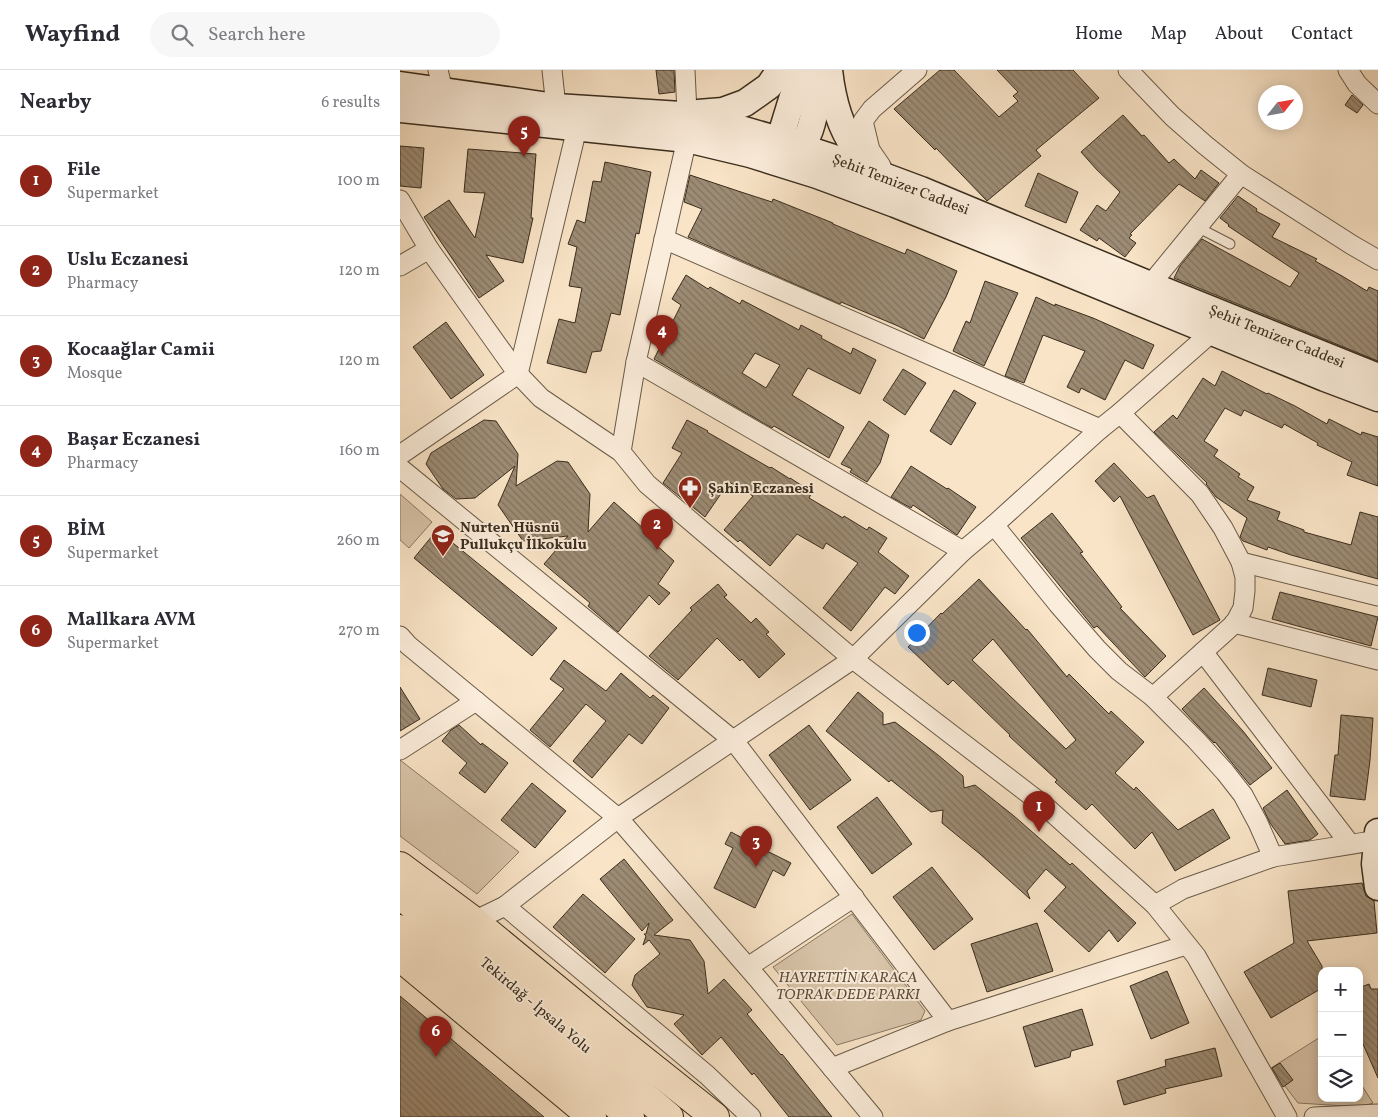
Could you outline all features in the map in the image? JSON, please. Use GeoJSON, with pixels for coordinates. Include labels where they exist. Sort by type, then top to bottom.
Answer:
{"type":"FeatureCollection","features":[{"type":"Feature","properties":{"kind":"highway"},"geometry":{"type":"LineString","coordinates":[[400,866],[474,921],[715,1117]]}},
{"type":"Feature","properties":{"kind":"highway","name":"Tekirdağ - İpsala Yolu"},"geometry":{"type":"LineString","coordinates":[[400,895],[548,1014],[670,1117]]}},
{"type":"Feature","properties":{"kind":"highway","name":"Tekirdağ - İpsala Yolu"},"geometry":{"type":"LineString","coordinates":[[400,929],[542,1041],[630,1117]]}},
{"type":"Feature","properties":{"kind":"highway"},"geometry":{"type":"LineString","coordinates":[[400,957],[592,1117]]}},
{"type":"Feature","properties":{"kind":"highway"},"geometry":{"type":"LineString","coordinates":[[617,1039],[700,1117]]}},
{"type":"Feature","properties":{"kind":"main road"},"geometry":{"type":"LineString","coordinates":[[685,123],[744,103],[768,86],[780,70]]}},
{"type":"Feature","properties":{"kind":"main road"},"geometry":{"type":"LineString","coordinates":[[801,70],[782,132],[789,146],[792,160],[817,175]]}},
{"type":"Feature","properties":{"kind":"main road"},"geometry":{"type":"LineString","coordinates":[[750,154],[769,155],[806,138],[811,125],[822,70]]}},
{"type":"Feature","properties":{"kind":"main road"},"geometry":{"type":"LineString","coordinates":[[829,70],[830,84],[843,128],[855,149],[866,161],[888,178]]}},
{"type":"Feature","properties":{"kind":"main road","name":"Şehit Temizer Caddesi"},"geometry":{"type":"LineString","coordinates":[[400,85],[440,81],[556,107],[685,123],[750,154],[817,175],[1046,264],[1378,398]]}},
{"type":"Feature","properties":{"kind":"main road","name":"Şehit Temizer Caddesi"},"geometry":{"type":"LineString","coordinates":[[400,109],[577,128],[713,121],[921,190],[1378,377]]}},
{"type":"Feature","properties":{"kind":"main road"},"geometry":{"type":"LineString","coordinates":[[1378,832],[1375,864],[1378,887]]}},
{"type":"Feature","properties":{"kind":"street"},"geometry":{"type":"LineString","coordinates":[[552,70],[556,107]]}},
{"type":"Feature","properties":{"kind":"street"},"geometry":{"type":"LineString","coordinates":[[621,452],[636,362],[664,239],[685,123],[685,70]]}},
{"type":"Feature","properties":{"kind":"street"},"geometry":{"type":"LineString","coordinates":[[888,178],[870,150],[863,121],[872,109],[917,70]]}},
{"type":"Feature","properties":{"kind":"street"},"geometry":{"type":"LineString","coordinates":[[1128,70],[1172,116],[1241,174],[1344,241],[1378,260]]}},
{"type":"Feature","properties":{"kind":"street"},"geometry":{"type":"LineString","coordinates":[[1348,70],[1357,84],[1378,104]]}},
{"type":"Feature","properties":{"kind":"street"},"geometry":{"type":"LineString","coordinates":[[400,455],[518,374],[577,128]]}},
{"type":"Feature","properties":{"kind":"street"},"geometry":{"type":"LineString","coordinates":[[1150,285],[1241,174]]}},
{"type":"Feature","properties":{"kind":"street"},"geometry":{"type":"LineString","coordinates":[[400,200],[428,250],[518,374],[541,398],[621,452],[647,484],[853,659],[1046,807],[1154,905],[1196,956],[1287,1117]]}},
{"type":"Feature","properties":{"kind":"street"},"geometry":{"type":"LineString","coordinates":[[664,239],[1100,429]]}},
{"type":"Feature","properties":{"kind":"street"},"geometry":{"type":"LineString","coordinates":[[400,266],[428,250]]}},
{"type":"Feature","properties":{"kind":"street"},"geometry":{"type":"LineString","coordinates":[[474,921],[505,906],[618,818],[853,659],[963,551],[1212,332]]}},
{"type":"Feature","properties":{"kind":"street"},"geometry":{"type":"LineString","coordinates":[[636,362],[963,551]]}},
{"type":"Feature","properties":{"kind":"street"},"geometry":{"type":"LineString","coordinates":[[1120,413],[1200,494],[1223,528],[1241,562],[1245,577],[1243,608],[1234,623],[1153,697]]}},
{"type":"Feature","properties":{"kind":"street"},"geometry":{"type":"LineString","coordinates":[[400,468],[734,740],[948,1021]]}},
{"type":"Feature","properties":{"kind":"street"},"geometry":{"type":"LineString","coordinates":[[994,525],[1097,649],[1120,671],[1153,697],[1226,772],[1243,795],[1273,857]]}},
{"type":"Feature","properties":{"kind":"street"},"geometry":{"type":"LineString","coordinates":[[1241,562],[1378,596]]}},
{"type":"Feature","properties":{"kind":"street"},"geometry":{"type":"LineString","coordinates":[[1234,623],[1378,660]]}},
{"type":"Feature","properties":{"kind":"street"},"geometry":{"type":"LineString","coordinates":[[400,636],[618,818],[748,967],[872,1117]]}},
{"type":"Feature","properties":{"kind":"street"},"geometry":{"type":"LineString","coordinates":[[1203,652],[1350,844]]}},
{"type":"Feature","properties":{"kind":"street"},"geometry":{"type":"LineString","coordinates":[[400,750],[476,701]]}},
{"type":"Feature","properties":{"kind":"street"},"geometry":{"type":"LineString","coordinates":[[1154,905],[1183,889],[1273,857],[1378,839]]}},
{"type":"Feature","properties":{"kind":"street"},"geometry":{"type":"LineString","coordinates":[[748,967],[854,897]]}},
{"type":"Feature","properties":{"kind":"street"},"geometry":{"type":"LineString","coordinates":[[505,906],[707,1075],[751,1117]]}},
{"type":"Feature","properties":{"kind":"street"},"geometry":{"type":"LineString","coordinates":[[832,1068],[948,1021],[1186,944]]}},
{"type":"Feature","properties":{"kind":"street"},"geometry":{"type":"LineString","coordinates":[[1314,1117],[1378,1114]]}},
{"type":"Feature","properties":{"kind":"lane"},"geometry":{"type":"LineString","coordinates":[[1197,227],[1230,244]]}},
{"type":"Feature","properties":{"kind":"green space"},"geometry":{"type":"Polygon","coordinates":[[[400,494],[432,522],[409,548],[400,540],[400,494]]]}},
{"type":"Feature","properties":{"kind":"green space"},"geometry":{"type":"Polygon","coordinates":[[[400,760],[519,852],[477,894],[400,836],[400,760]]]}},
{"type":"Feature","properties":{"kind":"green space","name":"HAYRETTİN KARACA TOPRAK DEDE PARKI"},"geometry":{"type":"Polygon","coordinates":[[[852,914],[925,1011],[921,1020],[837,1045],[773,967],[852,914]]]}},
{"type":"Feature","properties":{"kind":"green space"},"geometry":{"type":"Polygon","coordinates":[[[1318,1039],[1318,1102],[1363,1102],[1363,1087],[1373,1103],[1361,1107],[1298,1103],[1271,1068],[1318,1039]]]}},
{"type":"Feature","properties":{"kind":"building"},"geometry":{"type":"Polygon","coordinates":[[[656,70],[674,70],[675,92],[659,94],[656,70]]]}},
{"type":"Feature","properties":{"kind":"building"},"geometry":{"type":"Polygon","coordinates":[[[940,70],[954,70],[999,117],[1018,101],[1013,96],[1018,92],[997,70],[1073,70],[1099,98],[1036,150],[1041,156],[987,201],[936,148],[935,150],[894,109],[940,70]]]}},
{"type":"Feature","properties":{"kind":"building"},"geometry":{"type":"Polygon","coordinates":[[[1352,95],[1363,105],[1357,113],[1345,105],[1352,95]]]}},
{"type":"Feature","properties":{"kind":"building"},"geometry":{"type":"Polygon","coordinates":[[[1123,115],[1169,163],[1174,159],[1195,179],[1201,170],[1219,183],[1205,201],[1179,184],[1130,234],[1132,235],[1129,238],[1136,243],[1125,257],[1099,238],[1097,241],[1080,230],[1097,205],[1106,211],[1120,192],[1081,152],[1123,115]]]}},
{"type":"Feature","properties":{"kind":"building"},"geometry":{"type":"Polygon","coordinates":[[[400,146],[424,148],[421,188],[400,186],[400,146]]]}},
{"type":"Feature","properties":{"kind":"building"},"geometry":{"type":"Polygon","coordinates":[[[468,149],[536,154],[531,218],[533,218],[523,263],[486,255],[504,281],[479,298],[424,217],[449,200],[475,238],[485,193],[464,192],[468,149]]]}},
{"type":"Feature","properties":{"kind":"building"},"geometry":{"type":"Polygon","coordinates":[[[605,162],[651,172],[639,234],[636,233],[620,315],[611,313],[601,351],[592,352],[586,373],[547,363],[559,319],[575,323],[582,288],[569,286],[577,247],[568,244],[577,220],[585,223],[593,181],[601,182],[605,162]]]}},
{"type":"Feature","properties":{"kind":"building"},"geometry":{"type":"Polygon","coordinates":[[[1038,173],[1078,192],[1066,223],[1025,206],[1038,173]]]}},
{"type":"Feature","properties":{"kind":"building"},"geometry":{"type":"Polygon","coordinates":[[[690,175],[772,202],[773,199],[905,254],[907,249],[957,271],[924,339],[898,326],[841,302],[840,304],[688,237],[702,209],[684,202],[690,175]]]}},
{"type":"Feature","properties":{"kind":"building"},"geometry":{"type":"Polygon","coordinates":[[[1238,196],[1257,209],[1256,211],[1280,224],[1272,237],[1317,259],[1315,261],[1367,291],[1369,287],[1378,291],[1378,361],[1174,278],[1180,266],[1202,239],[1290,287],[1299,273],[1228,226],[1220,218],[1238,196]]]}},
{"type":"Feature","properties":{"kind":"building"},"geometry":{"type":"Polygon","coordinates":[[[686,275],[708,289],[710,287],[740,304],[742,300],[799,330],[801,325],[851,354],[853,348],[876,360],[860,394],[808,368],[792,395],[844,427],[829,458],[774,426],[772,428],[654,359],[681,305],[672,299],[686,275]],[[755,353],[742,373],[766,388],[780,365],[755,353]]]}},
{"type":"Feature","properties":{"kind":"building"},"geometry":{"type":"Polygon","coordinates":[[[985,281],[1018,293],[984,366],[953,351],[966,321],[970,323],[985,281]]]}},
{"type":"Feature","properties":{"kind":"building"},"geometry":{"type":"Polygon","coordinates":[[[1036,297],[1055,306],[1055,304],[1093,318],[1154,345],[1143,369],[1125,360],[1105,400],[1081,388],[1079,393],[1067,387],[1085,351],[1043,335],[1024,383],[1005,376],[1036,297]]]}},
{"type":"Feature","properties":{"kind":"building"},"geometry":{"type":"Polygon","coordinates":[[[446,322],[484,375],[451,399],[413,347],[446,322]]]}},
{"type":"Feature","properties":{"kind":"building"},"geometry":{"type":"Polygon","coordinates":[[[903,369],[926,383],[905,415],[883,400],[903,369]]]}},
{"type":"Feature","properties":{"kind":"building"},"geometry":{"type":"Polygon","coordinates":[[[1222,371],[1295,406],[1327,424],[1329,419],[1361,435],[1362,432],[1378,437],[1378,486],[1347,475],[1352,462],[1317,445],[1318,443],[1284,424],[1282,428],[1244,410],[1241,416],[1225,408],[1204,441],[1218,450],[1214,456],[1240,474],[1238,477],[1254,487],[1247,500],[1280,512],[1277,520],[1304,530],[1304,532],[1351,545],[1360,512],[1378,517],[1378,579],[1268,547],[1267,550],[1243,541],[1240,537],[1247,518],[1216,497],[1207,483],[1154,432],[1173,415],[1177,419],[1203,378],[1215,386],[1222,371]]]}},
{"type":"Feature","properties":{"kind":"building"},"geometry":{"type":"Polygon","coordinates":[[[954,390],[976,403],[951,445],[930,431],[954,390]]]}},
{"type":"Feature","properties":{"kind":"building"},"geometry":{"type":"Polygon","coordinates":[[[484,420],[496,421],[518,454],[516,486],[557,461],[568,462],[590,494],[588,532],[614,502],[645,530],[643,533],[674,561],[658,584],[670,593],[659,605],[649,595],[618,632],[588,606],[590,603],[544,564],[568,536],[523,541],[498,505],[515,466],[475,498],[456,499],[443,489],[426,464],[431,453],[484,420]]]}},
{"type":"Feature","properties":{"kind":"building"},"geometry":{"type":"Polygon","coordinates":[[[687,420],[812,492],[809,498],[843,518],[844,516],[867,530],[869,527],[887,538],[878,552],[909,576],[895,594],[885,587],[851,631],[823,608],[858,563],[826,543],[823,549],[797,534],[770,566],[740,540],[738,542],[724,530],[753,496],[729,482],[705,517],[663,483],[682,453],[672,448],[687,420]]]}},
{"type":"Feature","properties":{"kind":"building"},"geometry":{"type":"Polygon","coordinates":[[[869,421],[889,435],[880,463],[867,482],[850,472],[852,469],[841,464],[869,421]]]}},
{"type":"Feature","properties":{"kind":"building"},"geometry":{"type":"Polygon","coordinates":[[[1114,463],[1147,498],[1154,495],[1220,620],[1193,635],[1120,496],[1114,502],[1095,481],[1114,463]]]}},
{"type":"Feature","properties":{"kind":"building"},"geometry":{"type":"Polygon","coordinates":[[[911,466],[976,507],[957,535],[913,505],[911,508],[891,497],[911,466]]]}},
{"type":"Feature","properties":{"kind":"building"},"geometry":{"type":"Polygon","coordinates":[[[1052,513],[1083,552],[1080,553],[1122,607],[1120,608],[1166,656],[1145,677],[1097,626],[1094,628],[1021,538],[1052,513]]]}},
{"type":"Feature","properties":{"kind":"building"},"geometry":{"type":"Polygon","coordinates":[[[437,530],[557,628],[532,656],[414,558],[437,530]]]}},
{"type":"Feature","properties":{"kind":"building"},"geometry":{"type":"Polygon","coordinates":[[[979,579],[1027,629],[1067,677],[1069,674],[1109,714],[1111,711],[1144,742],[1115,773],[1134,790],[1136,787],[1178,830],[1213,809],[1230,838],[1175,871],[1152,832],[1135,849],[1092,804],[1086,810],[1055,782],[1057,780],[1009,736],[953,680],[948,685],[908,647],[979,579]],[[993,639],[972,660],[1066,749],[1076,740],[993,639]]]}},
{"type":"Feature","properties":{"kind":"building"},"geometry":{"type":"Polygon","coordinates":[[[718,584],[727,595],[724,597],[751,623],[756,618],[769,632],[766,634],[785,654],[759,678],[742,659],[740,661],[717,638],[678,680],[649,656],[692,610],[690,608],[718,584]]]}},
{"type":"Feature","properties":{"kind":"building"},"geometry":{"type":"Polygon","coordinates":[[[1280,592],[1378,617],[1371,646],[1272,619],[1280,592]]]}},
{"type":"Feature","properties":{"kind":"building"},"geometry":{"type":"Polygon","coordinates":[[[564,660],[606,691],[621,673],[650,698],[653,695],[669,708],[642,744],[629,734],[592,778],[573,761],[606,721],[586,704],[550,747],[530,730],[564,689],[550,679],[564,660]]]}},
{"type":"Feature","properties":{"kind":"building"},"geometry":{"type":"Polygon","coordinates":[[[1268,668],[1317,680],[1311,707],[1262,695],[1268,668]]]}},
{"type":"Feature","properties":{"kind":"building"},"geometry":{"type":"Polygon","coordinates":[[[400,687],[420,719],[400,731],[400,687]]]}},
{"type":"Feature","properties":{"kind":"building"},"geometry":{"type":"Polygon","coordinates":[[[1204,688],[1243,731],[1272,768],[1250,785],[1215,742],[1182,709],[1204,688]]]}},
{"type":"Feature","properties":{"kind":"building"},"geometry":{"type":"Polygon","coordinates":[[[858,692],[883,713],[883,725],[895,722],[938,755],[963,776],[964,788],[975,785],[1070,865],[1072,863],[1136,923],[1118,942],[1109,930],[1089,952],[1044,911],[1066,887],[1046,869],[1027,891],[1030,899],[942,823],[943,810],[931,812],[891,780],[889,782],[826,731],[858,692]]]}},
{"type":"Feature","properties":{"kind":"building"},"geometry":{"type":"Polygon","coordinates":[[[1341,715],[1373,718],[1365,800],[1330,796],[1335,755],[1338,755],[1341,715]]]}},
{"type":"Feature","properties":{"kind":"building"},"geometry":{"type":"Polygon","coordinates":[[[459,725],[481,745],[482,743],[508,763],[485,793],[459,773],[467,763],[442,741],[451,730],[459,725]]]}},
{"type":"Feature","properties":{"kind":"building"},"geometry":{"type":"Polygon","coordinates":[[[809,725],[851,780],[810,810],[769,755],[809,725]]]}},
{"type":"Feature","properties":{"kind":"building"},"geometry":{"type":"Polygon","coordinates":[[[532,783],[566,811],[535,848],[501,820],[532,783]]]}},
{"type":"Feature","properties":{"kind":"building"},"geometry":{"type":"Polygon","coordinates":[[[1287,790],[1318,834],[1310,840],[1285,844],[1270,823],[1263,808],[1287,790]]]}},
{"type":"Feature","properties":{"kind":"building"},"geometry":{"type":"Polygon","coordinates":[[[877,797],[912,844],[872,874],[837,827],[877,797]]]}},
{"type":"Feature","properties":{"kind":"building"},"geometry":{"type":"Polygon","coordinates":[[[731,832],[752,843],[754,838],[770,845],[767,851],[791,863],[784,876],[773,870],[755,908],[714,888],[733,848],[725,844],[731,832]]]}},
{"type":"Feature","properties":{"kind":"building"},"geometry":{"type":"Polygon","coordinates":[[[624,859],[673,920],[654,935],[690,940],[704,961],[708,994],[724,979],[752,1010],[747,1014],[782,1054],[832,1117],[789,1117],[754,1073],[752,1075],[721,1037],[702,1055],[674,1024],[684,1015],[647,1007],[632,985],[635,975],[660,954],[649,940],[643,945],[646,936],[644,934],[646,934],[649,923],[642,931],[600,879],[624,859]]]}},
{"type":"Feature","properties":{"kind":"building"},"geometry":{"type":"Polygon","coordinates":[[[932,867],[973,919],[934,950],[893,897],[932,867]]]}},
{"type":"Feature","properties":{"kind":"building"},"geometry":{"type":"Polygon","coordinates":[[[1362,883],[1366,896],[1374,901],[1377,933],[1307,941],[1322,966],[1318,967],[1318,990],[1271,1018],[1244,972],[1294,943],[1288,891],[1362,883]]]}},
{"type":"Feature","properties":{"kind":"building"},"geometry":{"type":"Polygon","coordinates":[[[583,894],[635,939],[605,973],[553,927],[583,894]]]}},
{"type":"Feature","properties":{"kind":"building"},"geometry":{"type":"Polygon","coordinates":[[[1037,923],[1053,971],[987,992],[971,944],[1037,923]]]}},
{"type":"Feature","properties":{"kind":"building"},"geometry":{"type":"Polygon","coordinates":[[[1167,971],[1189,1023],[1151,1039],[1130,986],[1167,971]]]}},
{"type":"Feature","properties":{"kind":"building"},"geometry":{"type":"Polygon","coordinates":[[[1369,984],[1371,989],[1378,989],[1378,1078],[1363,1044],[1363,986],[1369,984]]]}},
{"type":"Feature","properties":{"kind":"building"},"geometry":{"type":"Polygon","coordinates":[[[400,996],[544,1117],[400,1117],[400,996]]]}},
{"type":"Feature","properties":{"kind":"building"},"geometry":{"type":"Polygon","coordinates":[[[1082,1009],[1093,1045],[1071,1051],[1070,1057],[1035,1067],[1023,1027],[1082,1009]]]}},
{"type":"Feature","properties":{"kind":"building"},"geometry":{"type":"Polygon","coordinates":[[[1215,1048],[1222,1076],[1165,1089],[1166,1093],[1124,1105],[1117,1081],[1166,1066],[1165,1060],[1215,1048]]]}},
{"type":"Feature","properties":{"kind":"building"},"geometry":{"type":"Polygon","coordinates":[[[1280,1063],[1293,1080],[1283,1087],[1272,1068],[1280,1063]]]}},
{"type":"Feature","properties":{"kind":"place","name":"BİM"},"geometry":{"type":"Point","coordinates":[524,157]}},
{"type":"Feature","properties":{"kind":"place","name":"Başar Eczanesi"},"geometry":{"type":"Point","coordinates":[662,356]}},
{"type":"Feature","properties":{"kind":"place","name":"Şahin Eczanesi"},"geometry":{"type":"Point","coordinates":[690,509]}},
{"type":"Feature","properties":{"kind":"place","name":"Uslu Eczanesi"},"geometry":{"type":"Point","coordinates":[657,550]}},
{"type":"Feature","properties":{"kind":"place","name":"Nurten Hüsnü Pullukçu İlkokulu"},"geometry":{"type":"Point","coordinates":[443,557]}},
{"type":"Feature","properties":{"kind":"place","name":"File"},"geometry":{"type":"Point","coordinates":[1039,832]}},
{"type":"Feature","properties":{"kind":"place","name":"Kocaağlar Camii"},"geometry":{"type":"Point","coordinates":[756,867]}},
{"type":"Feature","properties":{"kind":"place","name":"Mallkara AVM"},"geometry":{"type":"Point","coordinates":[436,1057]}}]}
